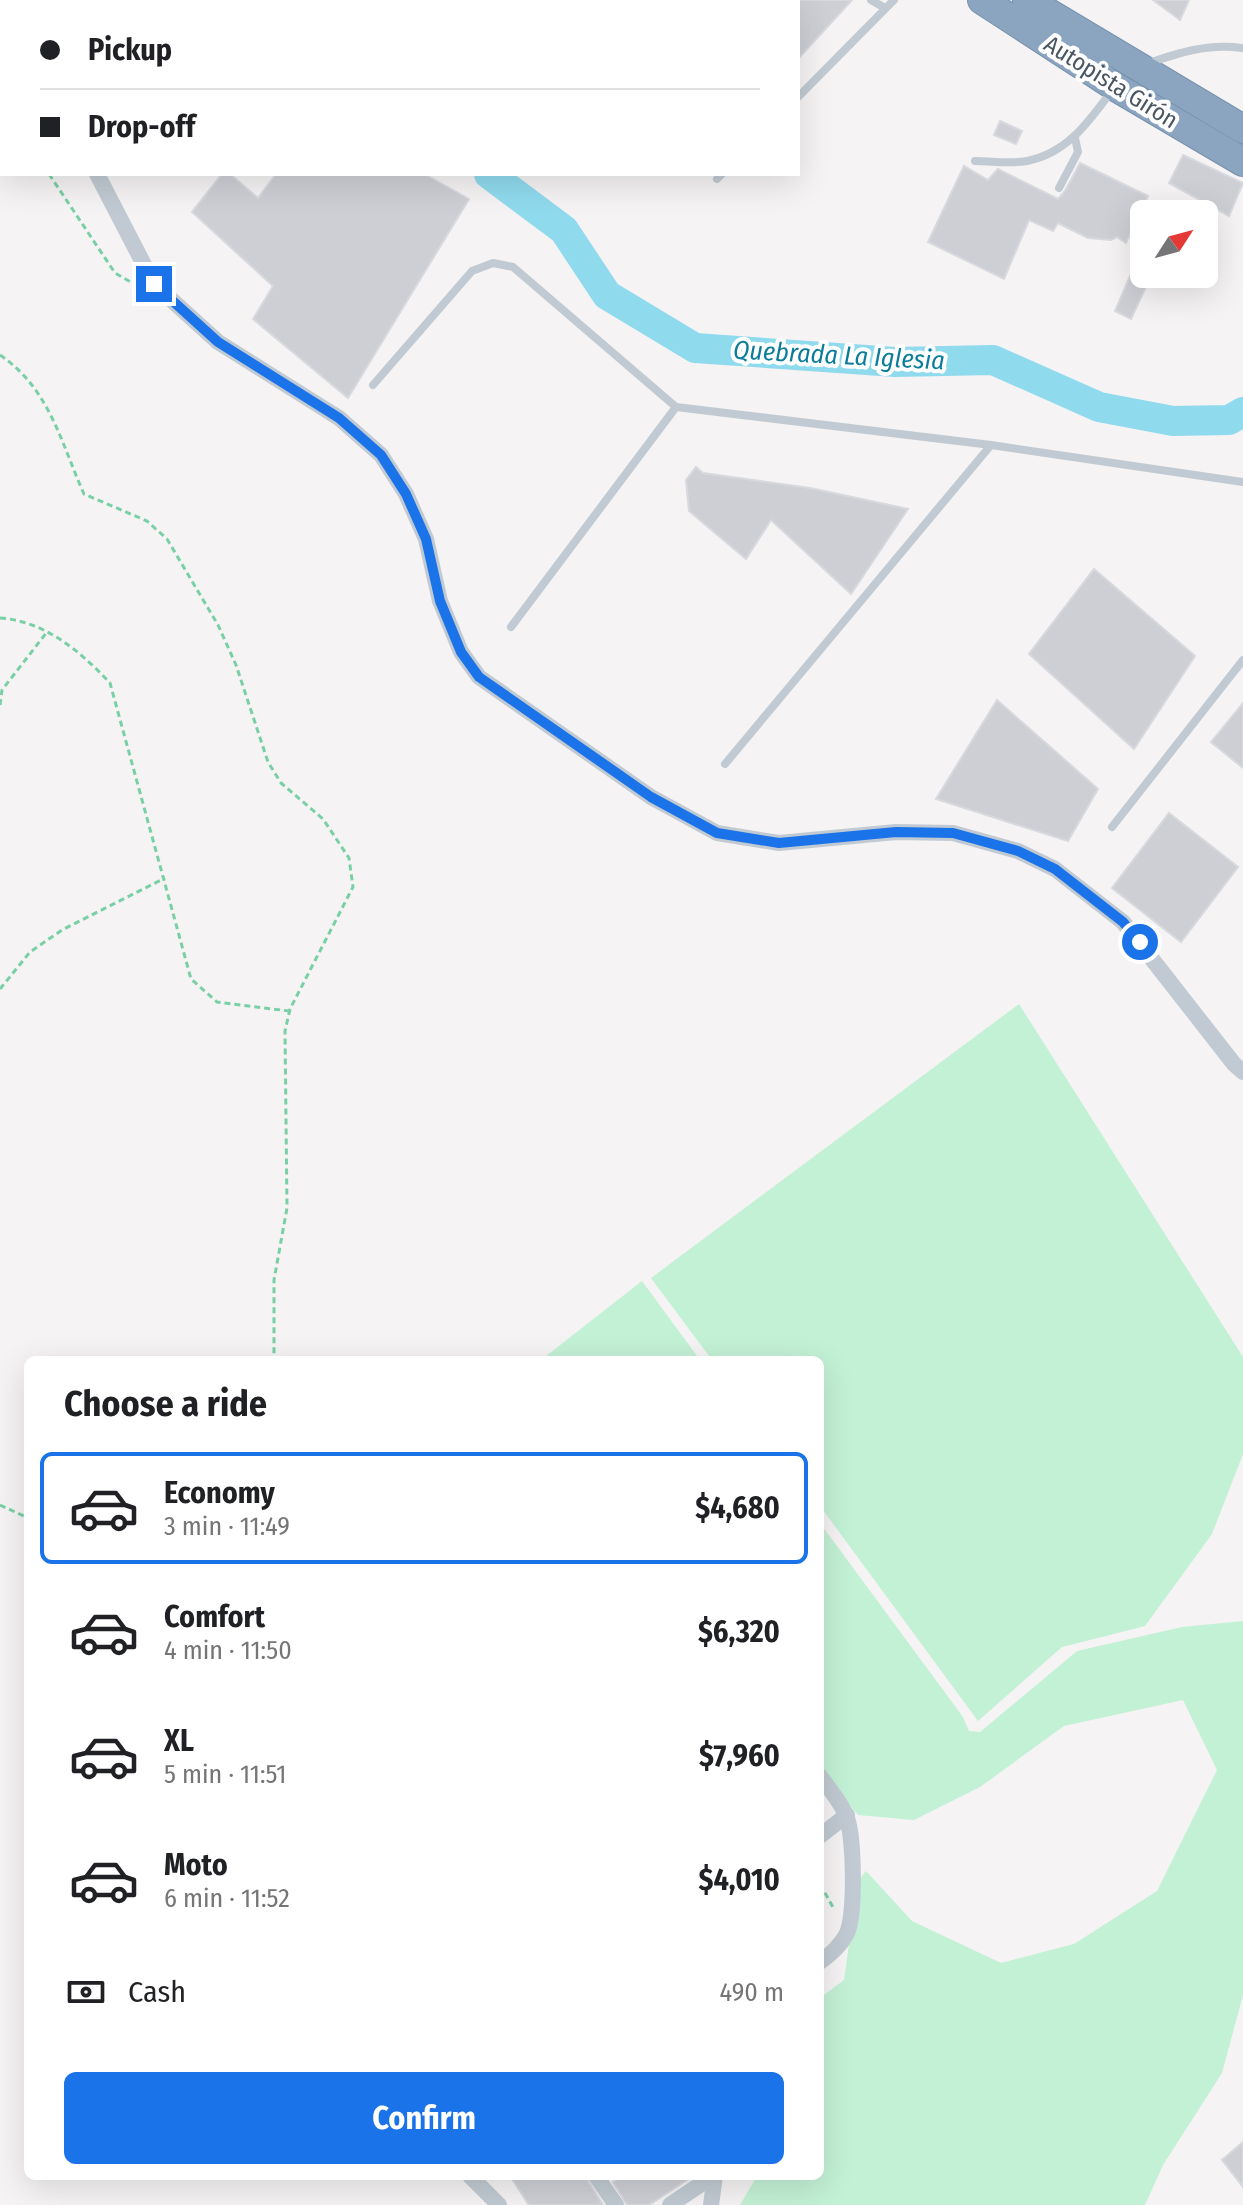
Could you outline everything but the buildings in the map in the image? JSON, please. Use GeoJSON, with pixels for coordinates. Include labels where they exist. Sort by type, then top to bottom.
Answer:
{"type":"FeatureCollection","features":[{"type":"Feature","properties":{"kind":"highway","name":"Autopista Girón"},"geometry":{"type":"LineString","coordinates":[[982,0],[1114,86],[1243,162]]}},
{"type":"Feature","properties":{"kind":"highway","name":"Autopista Girón"},"geometry":{"type":"LineString","coordinates":[[1027,0],[1243,129]]}},
{"type":"Feature","properties":{"kind":"street"},"geometry":{"type":"LineString","coordinates":[[98,176],[154,284],[218,342],[339,418],[381,455],[406,494],[426,539],[440,601],[461,652],[479,677],[651,797],[717,833],[779,843],[896,832],[953,833],[1018,851],[1055,869],[1123,922],[1243,1072]]}},
{"type":"Feature","properties":{"kind":"street"},"geometry":{"type":"LineString","coordinates":[[824,1782],[847,1815],[853,1874],[848,1933],[824,1959]]}},
{"type":"Feature","properties":{"kind":"street"},"geometry":{"type":"LineString","coordinates":[[824,1833],[847,1815]]}},
{"type":"Feature","properties":{"kind":"street"},"geometry":{"type":"LineString","coordinates":[[474,2180],[499,2205]]}},
{"type":"Feature","properties":{"kind":"street"},"geometry":{"type":"LineString","coordinates":[[599,2180],[616,2205]]}},
{"type":"Feature","properties":{"kind":"street"},"geometry":{"type":"LineString","coordinates":[[670,2205],[704,2180]]}},
{"type":"Feature","properties":{"kind":"street"},"geometry":{"type":"LineString","coordinates":[[707,2180],[711,2205]]}},
{"type":"Feature","properties":{"kind":"lane"},"geometry":{"type":"LineString","coordinates":[[871,0],[885,8]]}},
{"type":"Feature","properties":{"kind":"lane"},"geometry":{"type":"LineString","coordinates":[[800,95],[894,0]]}},
{"type":"Feature","properties":{"kind":"lane"},"geometry":{"type":"LineString","coordinates":[[1137,67],[1181,52],[1220,45],[1242,48]]}},
{"type":"Feature","properties":{"kind":"lane"},"geometry":{"type":"LineString","coordinates":[[975,161],[1026,161],[1075,138],[1114,86]]}},
{"type":"Feature","properties":{"kind":"lane"},"geometry":{"type":"LineString","coordinates":[[1059,188],[1078,152],[1075,138]]}},
{"type":"Feature","properties":{"kind":"lane"},"geometry":{"type":"LineString","coordinates":[[373,385],[472,271],[493,263],[513,267],[676,407],[991,445],[1243,482]]}},
{"type":"Feature","properties":{"kind":"lane"},"geometry":{"type":"LineString","coordinates":[[511,627],[676,407]]}},
{"type":"Feature","properties":{"kind":"lane"},"geometry":{"type":"LineString","coordinates":[[725,764],[991,445]]}},
{"type":"Feature","properties":{"kind":"lane"},"geometry":{"type":"LineString","coordinates":[[1112,827],[1243,660]]}},
{"type":"Feature","properties":{"kind":"path"},"geometry":{"type":"LineString","coordinates":[[50,176],[115,273],[131,284],[154,284]]}},
{"type":"Feature","properties":{"kind":"path"},"geometry":{"type":"LineString","coordinates":[[0,355],[42,397],[60,430],[84,494],[147,521],[167,539],[218,625],[236,665],[268,762],[281,783],[323,819],[349,858],[353,887],[289,1011],[285,1031],[287,1208],[274,1280],[274,1356]]}},
{"type":"Feature","properties":{"kind":"path"},"geometry":{"type":"LineString","coordinates":[[0,618],[16,619],[47,632],[81,652],[110,683],[191,979],[217,1002],[289,1011]]}},
{"type":"Feature","properties":{"kind":"path"},"geometry":{"type":"LineString","coordinates":[[0,705],[2,690],[47,632]]}},
{"type":"Feature","properties":{"kind":"path"},"geometry":{"type":"LineString","coordinates":[[0,989],[30,952],[62,930],[165,878]]}},
{"type":"Feature","properties":{"kind":"path"},"geometry":{"type":"LineString","coordinates":[[0,1505],[24,1516]]}},
{"type":"Feature","properties":{"kind":"green space"},"geometry":{"type":"Polygon","coordinates":[[[1019,1004],[1243,1357],[1243,1454],[1212,1534],[1145,1626],[1062,1647],[978,1721],[824,1511],[824,1356],[709,1356],[651,1278],[1019,1004]]]}},
{"type":"Feature","properties":{"kind":"green space"},"geometry":{"type":"Polygon","coordinates":[[[642,1281],[697,1356],[546,1356],[642,1281]]]}},
{"type":"Feature","properties":{"kind":"green space"},"geometry":{"type":"Polygon","coordinates":[[[824,1528],[963,1717],[969,1731],[980,1732],[1077,1651],[1182,1627],[1243,1621],[1243,1995],[1222,2073],[1163,2165],[1145,2205],[740,2205],[755,2180],[824,2180],[824,1995],[844,1980],[858,1881],[866,1871],[912,1921],[1001,1963],[1074,1944],[1157,1891],[1217,1770],[1183,1700],[1064,1726],[980,1787],[914,1820],[858,1815],[824,1775],[824,1528]]]}},
{"type":"Feature","properties":{"kind":"waterway","name":"Quebrada La Iglesia"},"geometry":{"type":"LineString","coordinates":[[492,176],[564,230],[607,295],[695,348],[895,362],[993,360],[1099,407],[1173,421],[1229,420],[1243,412]]}},
{"type":"Feature","properties":{"kind":"route"},"geometry":{"type":"LineString","coordinates":[[154,284],[218,342],[339,418],[381,455],[406,494],[426,539],[440,601],[461,652],[479,677],[651,797],[717,833],[779,843],[896,832],[953,833],[1018,851],[1055,869],[1123,922],[1140,942]]}}]}
